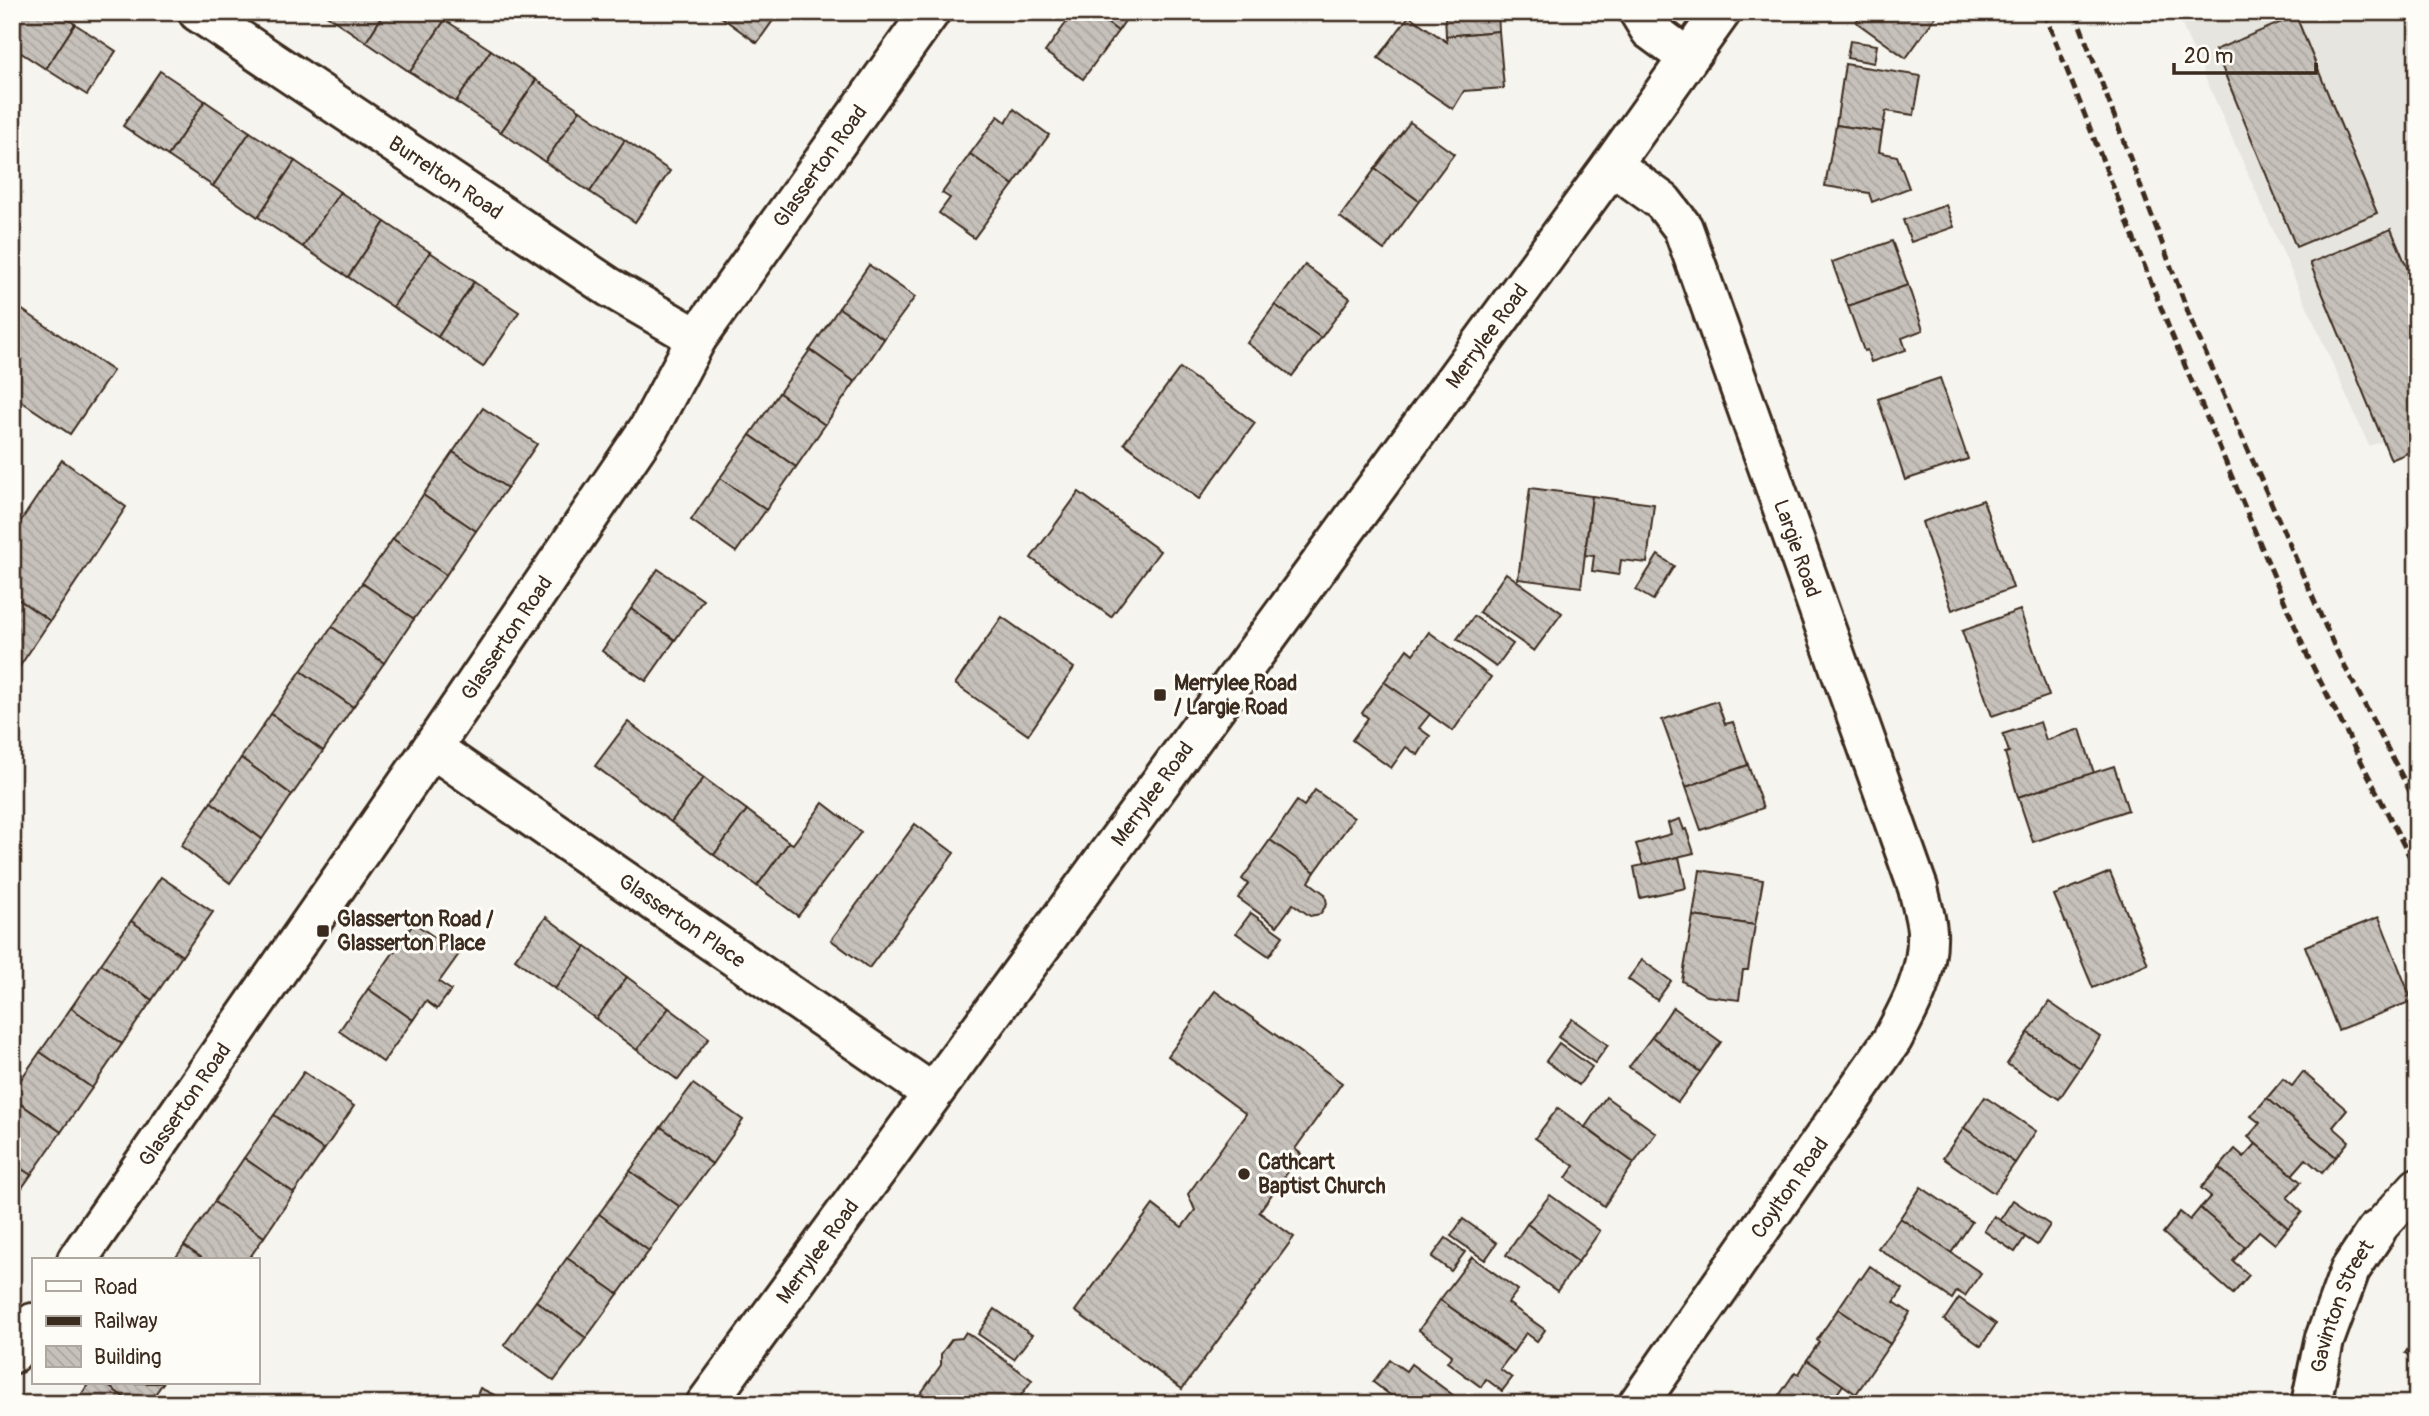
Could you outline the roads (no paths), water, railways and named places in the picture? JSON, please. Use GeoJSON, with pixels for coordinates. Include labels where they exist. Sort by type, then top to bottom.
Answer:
{"type":"FeatureCollection","features":[{"type":"Feature","properties":{"kind":"street","name":"Burrelton Road"},"geometry":{"type":"LineString","coordinates":[[198,12],[609,287],[697,338]]}},
{"type":"Feature","properties":{"kind":"street","name":"Glasserton Road"},"geometry":{"type":"LineString","coordinates":[[78,1258],[432,748],[649,428],[697,338],[930,12]]}},
{"type":"Feature","properties":{"kind":"street"},"geometry":{"type":"LineString","coordinates":[[1639,12],[1650,30],[1688,58]]}},
{"type":"Feature","properties":{"kind":"street","name":"Merrylee Road"},"geometry":{"type":"LineString","coordinates":[[706,1404],[1721,12]]}},
{"type":"Feature","properties":{"kind":"street","name":"Largie Road"},"geometry":{"type":"LineString","coordinates":[[1612,165],[1663,202],[1683,228],[1919,888],[1927,931],[1925,963]]}},
{"type":"Feature","properties":{"kind":"street","name":"Glasserton Place"},"geometry":{"type":"LineString","coordinates":[[432,748],[932,1093]]}},
{"type":"Feature","properties":{"kind":"street","name":"Coylton Road"},"geometry":{"type":"LineString","coordinates":[[1638,1404],[1892,1040],[1914,998],[1925,963]]}},
{"type":"Feature","properties":{"kind":"street","name":"Gavinton Street"},"geometry":{"type":"LineString","coordinates":[[2311,1404],[2324,1341],[2350,1270],[2376,1231],[2417,1186]]}},
{"type":"Feature","properties":{"kind":"street"},"geometry":{"type":"LineString","coordinates":[[12,1354],[32,1324]]}},
{"type":"Feature","properties":{"kind":"railway"},"geometry":{"type":"LineString","coordinates":[[2044,12],[2169,328],[2308,657],[2417,871]]}},
{"type":"Feature","properties":{"kind":"railway"},"geometry":{"type":"LineString","coordinates":[[2075,12],[2191,320],[2335,648],[2417,805]]}},
{"type":"Feature","properties":{"kind":"place","name":"Merrylee Road / Largie Road"},"geometry":{"type":"Point","coordinates":[1160,695]}},
{"type":"Feature","properties":{"kind":"place","name":"Glasserton Road / Glasserton Place"},"geometry":{"type":"Point","coordinates":[323,931]}},
{"type":"Feature","properties":{"kind":"place","name":"Cathcart Baptist Church"},"geometry":{"type":"Point","coordinates":[1244,1174]}}]}
